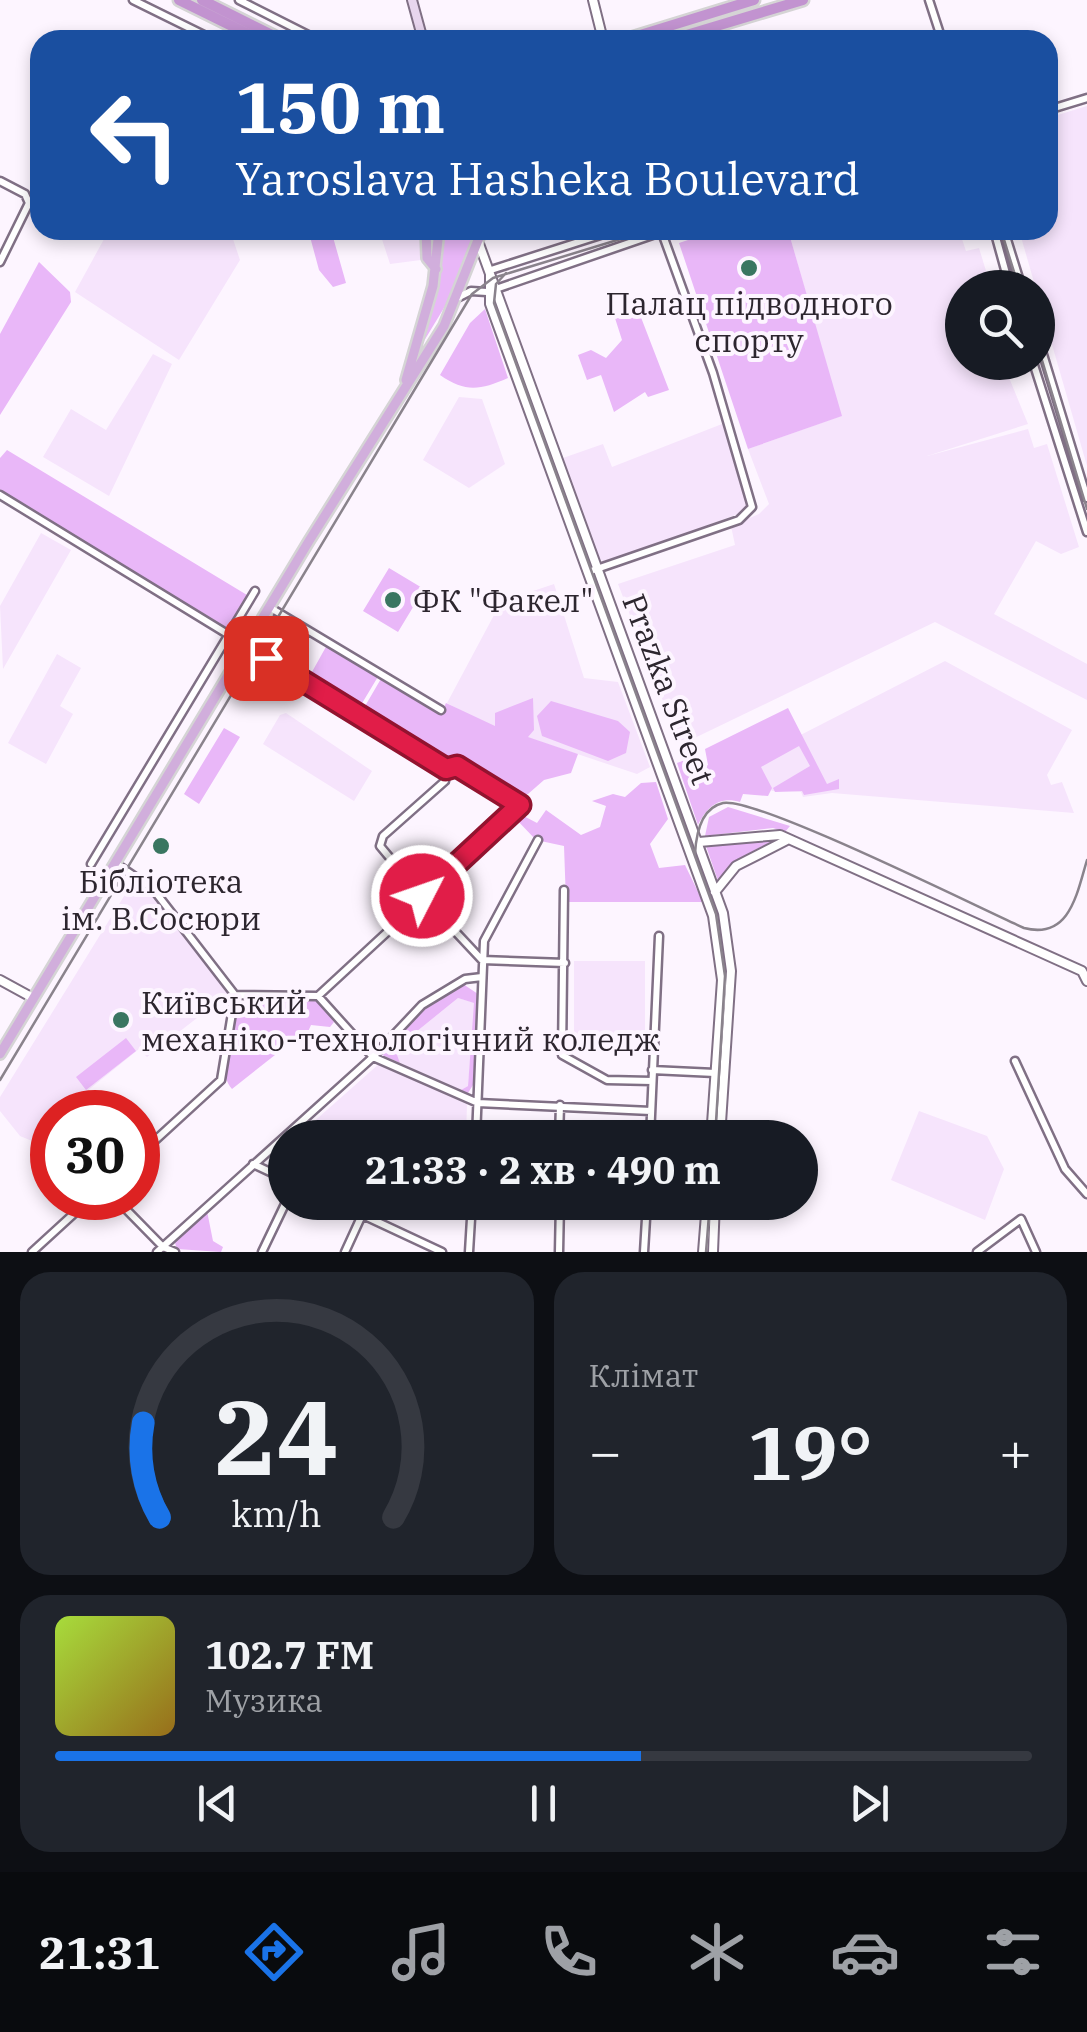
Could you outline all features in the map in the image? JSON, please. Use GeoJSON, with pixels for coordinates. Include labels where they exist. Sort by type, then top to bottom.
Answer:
{"type":"FeatureCollection","features":[{"type":"Feature","properties":{"kind":"highway"},"geometry":{"type":"LineString","coordinates":[[179,0],[240,30]]}},
{"type":"Feature","properties":{"kind":"highway"},"geometry":{"type":"LineString","coordinates":[[202,0],[262,30]]}},
{"type":"Feature","properties":{"kind":"highway"},"geometry":{"type":"LineString","coordinates":[[656,30],[754,0]]}},
{"type":"Feature","properties":{"kind":"highway"},"geometry":{"type":"LineString","coordinates":[[703,30],[803,0]]}},
{"type":"Feature","properties":{"kind":"main road"},"geometry":{"type":"LineString","coordinates":[[412,0],[420,30]]}},
{"type":"Feature","properties":{"kind":"main road"},"geometry":{"type":"LineString","coordinates":[[426,240],[427,258],[436,269]]}},
{"type":"Feature","properties":{"kind":"main road"},"geometry":{"type":"LineString","coordinates":[[397,400],[418,342],[436,269],[438,240]]}},
{"type":"Feature","properties":{"kind":"main road"},"geometry":{"type":"LineString","coordinates":[[0,1054],[457,298],[478,241]]}},
{"type":"Feature","properties":{"kind":"street"},"geometry":{"type":"LineString","coordinates":[[133,0],[194,30]]}},
{"type":"Feature","properties":{"kind":"street"},"geometry":{"type":"LineString","coordinates":[[239,0],[298,30]]}},
{"type":"Feature","properties":{"kind":"street"},"geometry":{"type":"LineString","coordinates":[[593,0],[600,30]]}},
{"type":"Feature","properties":{"kind":"street"},"geometry":{"type":"LineString","coordinates":[[929,0],[939,30]]}},
{"type":"Feature","properties":{"kind":"street"},"geometry":{"type":"LineString","coordinates":[[1058,107],[1087,98]]}},
{"type":"Feature","properties":{"kind":"street"},"geometry":{"type":"LineString","coordinates":[[0,182],[24,194],[30,202],[0,262]]}},
{"type":"Feature","properties":{"kind":"street"},"geometry":{"type":"LineString","coordinates":[[487,292],[491,270],[585,240]]}},
{"type":"Feature","properties":{"kind":"street"},"geometry":{"type":"LineString","coordinates":[[457,298],[471,291],[498,289],[638,240]]}},
{"type":"Feature","properties":{"kind":"street"},"geometry":{"type":"LineString","coordinates":[[592,570],[739,520],[752,507],[713,372],[667,240]]}},
{"type":"Feature","properties":{"kind":"street"},"geometry":{"type":"LineString","coordinates":[[997,240],[1005,270]]}},
{"type":"Feature","properties":{"kind":"street"},"geometry":{"type":"LineString","coordinates":[[1007,240],[1016,270]]}},
{"type":"Feature","properties":{"kind":"street","name":"Prazka Street"},"geometry":{"type":"LineString","coordinates":[[478,241],[498,289],[706,895],[722,966],[712,1120]]}},
{"type":"Feature","properties":{"kind":"street","name":"Prazka Street"},"geometry":{"type":"LineString","coordinates":[[487,292],[671,765],[716,892],[731,972],[721,1120]]}},
{"type":"Feature","properties":{"kind":"street"},"geometry":{"type":"LineString","coordinates":[[1040,380],[1087,532]]}},
{"type":"Feature","properties":{"kind":"street"},"geometry":{"type":"LineString","coordinates":[[1051,380],[1087,498]]}},
{"type":"Feature","properties":{"kind":"street"},"geometry":{"type":"LineString","coordinates":[[0,496],[228,635]]}},
{"type":"Feature","properties":{"kind":"street"},"geometry":{"type":"LineString","coordinates":[[91,864],[255,592]]}},
{"type":"Feature","properties":{"kind":"street"},"geometry":{"type":"LineString","coordinates":[[269,607],[441,710]]}},
{"type":"Feature","properties":{"kind":"street"},"geometry":{"type":"LineString","coordinates":[[284,669],[307,630]]}},
{"type":"Feature","properties":{"kind":"street"},"geometry":{"type":"LineString","coordinates":[[236,995],[318,996],[520,805],[457,766],[446,769],[266,658]]}},
{"type":"Feature","properties":{"kind":"street"},"geometry":{"type":"LineString","coordinates":[[661,770],[671,765]]}},
{"type":"Feature","properties":{"kind":"street"},"geometry":{"type":"LineString","coordinates":[[400,870],[380,846],[382,836],[445,781],[446,769]]}},
{"type":"Feature","properties":{"kind":"street"},"geometry":{"type":"LineString","coordinates":[[699,842],[768,834],[790,839],[1085,976],[1087,961]]}},
{"type":"Feature","properties":{"kind":"street"},"geometry":{"type":"LineString","coordinates":[[706,895],[716,892],[736,866],[790,839]]}},
{"type":"Feature","properties":{"kind":"street"},"geometry":{"type":"LineString","coordinates":[[477,1120],[482,960],[487,932],[538,840]]}},
{"type":"Feature","properties":{"kind":"street"},"geometry":{"type":"LineString","coordinates":[[115,862],[153,890],[236,995],[221,1080],[160,1136]]}},
{"type":"Feature","properties":{"kind":"street"},"geometry":{"type":"LineString","coordinates":[[564,890],[565,1059],[607,1080],[652,1081]]}},
{"type":"Feature","properties":{"kind":"street"},"geometry":{"type":"LineString","coordinates":[[423,897],[482,960],[565,963]]}},
{"type":"Feature","properties":{"kind":"street"},"geometry":{"type":"LineString","coordinates":[[651,1120],[658,936]]}},
{"type":"Feature","properties":{"kind":"street"},"geometry":{"type":"LineString","coordinates":[[160,1249],[373,1057],[422,1005],[465,979],[482,977]]}},
{"type":"Feature","properties":{"kind":"street"},"geometry":{"type":"LineString","coordinates":[[0,980],[33,998]]}},
{"type":"Feature","properties":{"kind":"street"},"geometry":{"type":"LineString","coordinates":[[318,996],[373,1057],[478,1103],[651,1111]]}},
{"type":"Feature","properties":{"kind":"street"},"geometry":{"type":"LineString","coordinates":[[1014,1061],[1065,1169],[1087,1194]]}},
{"type":"Feature","properties":{"kind":"street"},"geometry":{"type":"LineString","coordinates":[[652,1070],[716,1074]]}},
{"type":"Feature","properties":{"kind":"street"},"geometry":{"type":"LineString","coordinates":[[560,1105],[560,1120]]}},
{"type":"Feature","properties":{"kind":"street"},"geometry":{"type":"LineString","coordinates":[[253,1164],[268,1171]]}},
{"type":"Feature","properties":{"kind":"street"},"geometry":{"type":"LineString","coordinates":[[977,1252],[1021,1219],[1036,1252]]}},
{"type":"Feature","properties":{"kind":"street"},"geometry":{"type":"LineString","coordinates":[[32,1252],[67,1220]]}},
{"type":"Feature","properties":{"kind":"street"},"geometry":{"type":"LineString","coordinates":[[134,1220],[160,1249],[175,1252]]}},
{"type":"Feature","properties":{"kind":"street"},"geometry":{"type":"LineString","coordinates":[[262,1252],[277,1220]]}},
{"type":"Feature","properties":{"kind":"street"},"geometry":{"type":"LineString","coordinates":[[344,1252],[360,1220]]}},
{"type":"Feature","properties":{"kind":"street"},"geometry":{"type":"LineString","coordinates":[[372,1220],[429,1250],[442,1252]]}},
{"type":"Feature","properties":{"kind":"street"},"geometry":{"type":"LineString","coordinates":[[470,1252],[471,1220]]}},
{"type":"Feature","properties":{"kind":"street"},"geometry":{"type":"LineString","coordinates":[[558,1252],[559,1220]]}},
{"type":"Feature","properties":{"kind":"street"},"geometry":{"type":"LineString","coordinates":[[644,1252],[646,1220]]}},
{"type":"Feature","properties":{"kind":"street"},"geometry":{"type":"LineString","coordinates":[[703,1252],[706,1220]]}},
{"type":"Feature","properties":{"kind":"street"},"geometry":{"type":"LineString","coordinates":[[713,1252],[714,1220]]}},
{"type":"Feature","properties":{"kind":"shaded area"},"geometry":{"type":"Polygon","coordinates":[[[1087,106],[1087,466],[1055,355],[1055,270],[1031,270],[1022,240],[1058,240],[1058,115],[1087,106]]]}},
{"type":"Feature","properties":{"kind":"shaded area"},"geometry":{"type":"Polygon","coordinates":[[[104,240],[233,240],[240,260],[179,360],[75,292],[104,240]]]}},
{"type":"Feature","properties":{"kind":"shaded area"},"geometry":{"type":"Polygon","coordinates":[[[311,240],[334,240],[346,283],[333,287],[319,270],[311,240]]]}},
{"type":"Feature","properties":{"kind":"shaded area"},"geometry":{"type":"Polygon","coordinates":[[[382,240],[420,240],[421,260],[390,264],[382,240]]]}},
{"type":"Feature","properties":{"kind":"shaded area"},"geometry":{"type":"Polygon","coordinates":[[[444,240],[472,240],[453,293],[424,341],[438,290],[444,240]]]}},
{"type":"Feature","properties":{"kind":"shaded area"},"geometry":{"type":"Polygon","coordinates":[[[791,240],[962,240],[966,251],[979,248],[986,270],[945,270],[945,380],[1010,380],[1028,424],[927,456],[1028,429],[1034,448],[1047,444],[1079,547],[1061,554],[1036,541],[994,614],[1087,664],[1087,700],[935,622],[680,745],[618,584],[735,545],[731,526],[759,514],[769,504],[748,449],[841,416],[791,240]]]}},
{"type":"Feature","properties":{"kind":"shaded area"},"geometry":{"type":"Polygon","coordinates":[[[791,240],[842,416],[748,449],[679,243],[791,240]]]}},
{"type":"Feature","properties":{"kind":"shaded area"},"geometry":{"type":"Polygon","coordinates":[[[39,262],[70,292],[71,302],[0,415],[0,334],[39,262]]]}},
{"type":"Feature","properties":{"kind":"shaded area"},"geometry":{"type":"Polygon","coordinates":[[[637,307],[669,390],[648,397],[645,392],[614,412],[601,375],[587,380],[578,355],[591,350],[606,358],[622,340],[614,315],[637,307]]]}},
{"type":"Feature","properties":{"kind":"shaded area"},"geometry":{"type":"Polygon","coordinates":[[[485,309],[508,378],[481,387],[458,385],[440,375],[470,323],[485,309]]]}},
{"type":"Feature","properties":{"kind":"shaded area"},"geometry":{"type":"Polygon","coordinates":[[[153,354],[172,364],[109,496],[43,457],[71,409],[106,430],[153,354]]]}},
{"type":"Feature","properties":{"kind":"shaded area"},"geometry":{"type":"Polygon","coordinates":[[[459,397],[482,399],[505,464],[469,488],[423,460],[459,397]]]}},
{"type":"Feature","properties":{"kind":"shaded area"},"geometry":{"type":"Polygon","coordinates":[[[722,424],[748,501],[746,511],[606,563],[598,558],[563,458],[603,444],[612,467],[722,424]]]}},
{"type":"Feature","properties":{"kind":"shaded area"},"geometry":{"type":"Polygon","coordinates":[[[7,450],[247,595],[226,630],[0,491],[0,458],[7,450]]]}},
{"type":"Feature","properties":{"kind":"shaded area"},"geometry":{"type":"Polygon","coordinates":[[[41,533],[71,550],[3,669],[0,606],[41,533]]]}},
{"type":"Feature","properties":{"kind":"shaded area","name":"ФК \"Факел\""},"geometry":{"type":"Polygon","coordinates":[[[389,568],[424,589],[398,632],[363,611],[389,568]]]}},
{"type":"Feature","properties":{"kind":"shaded area"},"geometry":{"type":"Polygon","coordinates":[[[554,584],[584,678],[618,682],[650,767],[637,774],[479,721],[447,703],[501,602],[554,584]]]}},
{"type":"Feature","properties":{"kind":"shaded area"},"geometry":{"type":"Polygon","coordinates":[[[327,645],[379,675],[358,710],[308,679],[327,645]]]}},
{"type":"Feature","properties":{"kind":"shaded area"},"geometry":{"type":"Polygon","coordinates":[[[57,654],[81,668],[60,706],[73,714],[46,764],[8,743],[57,654]]]}},
{"type":"Feature","properties":{"kind":"shaded area"},"geometry":{"type":"Polygon","coordinates":[[[945,661],[1072,730],[1047,775],[1051,785],[1062,782],[1074,813],[832,793],[803,797],[801,792],[772,791],[746,763],[945,661]]]}},
{"type":"Feature","properties":{"kind":"shaded area"},"geometry":{"type":"Polygon","coordinates":[[[382,677],[443,709],[446,703],[495,726],[495,713],[533,698],[534,730],[528,737],[578,754],[571,773],[544,780],[528,794],[510,796],[456,764],[443,765],[361,713],[382,677]]]}},
{"type":"Feature","properties":{"kind":"shaded area"},"geometry":{"type":"Polygon","coordinates":[[[551,701],[618,721],[630,732],[626,753],[608,761],[542,736],[537,716],[551,701]]]}},
{"type":"Feature","properties":{"kind":"shaded area"},"geometry":{"type":"Polygon","coordinates":[[[788,708],[827,784],[839,779],[839,789],[804,795],[802,791],[775,792],[773,788],[810,766],[799,746],[761,767],[772,788],[768,796],[743,794],[740,802],[720,802],[705,813],[698,825],[677,763],[685,760],[691,771],[708,765],[705,749],[788,708]]]}},
{"type":"Feature","properties":{"kind":"shaded area"},"geometry":{"type":"Polygon","coordinates":[[[286,713],[372,771],[354,801],[263,744],[280,715],[286,713]]]}},
{"type":"Feature","properties":{"kind":"shaded area"},"geometry":{"type":"Polygon","coordinates":[[[224,728],[240,737],[199,804],[184,794],[224,728]]]}},
{"type":"Feature","properties":{"kind":"shaded area"},"geometry":{"type":"Polygon","coordinates":[[[656,782],[668,819],[650,844],[659,868],[685,865],[703,902],[566,902],[564,846],[536,840],[514,817],[518,813],[537,823],[546,810],[581,835],[600,827],[606,806],[592,801],[613,794],[625,797],[641,783],[656,782]]]}},
{"type":"Feature","properties":{"kind":"shaded area"},"geometry":{"type":"Polygon","coordinates":[[[728,807],[790,826],[785,832],[773,828],[705,836],[709,817],[728,807]]]}},
{"type":"Feature","properties":{"kind":"shaded area"},"geometry":{"type":"Polygon","coordinates":[[[778,838],[736,860],[718,881],[706,846],[778,838]]]}},
{"type":"Feature","properties":{"kind":"shaded area","name":"Київський механіко-технологічний коледж"},"geometry":{"type":"Polygon","coordinates":[[[134,880],[152,893],[229,993],[147,1057],[139,1049],[88,1090],[30,1090],[30,1140],[20,1136],[0,1111],[0,1097],[134,880]]]}},
{"type":"Feature","properties":{"kind":"shaded area"},"geometry":{"type":"Polygon","coordinates":[[[574,961],[645,961],[645,1038],[574,1038],[574,961]]]}},
{"type":"Feature","properties":{"kind":"shaded area"},"geometry":{"type":"Polygon","coordinates":[[[463,984],[478,994],[473,1085],[468,1093],[461,1090],[468,1086],[474,1003],[458,998],[395,1049],[400,1063],[382,1055],[417,1013],[463,984]]]}},
{"type":"Feature","properties":{"kind":"shaded area"},"geometry":{"type":"Polygon","coordinates":[[[458,998],[475,1003],[468,1086],[461,1090],[400,1063],[395,1049],[458,998]]]}},
{"type":"Feature","properties":{"kind":"shaded area"},"geometry":{"type":"Polygon","coordinates":[[[318,999],[334,1022],[330,1027],[311,1025],[304,1041],[284,1039],[275,1055],[232,1089],[224,1059],[241,1003],[318,999]]]}},
{"type":"Feature","properties":{"kind":"shaded area"},"geometry":{"type":"Polygon","coordinates":[[[126,1038],[136,1051],[86,1090],[76,1077],[126,1038]]]}},
{"type":"Feature","properties":{"kind":"shaded area"},"geometry":{"type":"Polygon","coordinates":[[[380,1063],[467,1104],[467,1120],[316,1120],[380,1063]]]}},
{"type":"Feature","properties":{"kind":"shaded area"},"geometry":{"type":"Polygon","coordinates":[[[919,1111],[987,1136],[1004,1169],[985,1220],[891,1180],[919,1111]]]}},
{"type":"Feature","properties":{"kind":"shaded area"},"geometry":{"type":"Polygon","coordinates":[[[207,1211],[213,1241],[223,1247],[221,1252],[177,1249],[174,1240],[207,1211]]]}},
{"type":"Feature","properties":{"kind":"tram line"},"geometry":{"type":"LineString","coordinates":[[0,1080],[472,294],[493,278],[617,240]]}},
{"type":"Feature","properties":{"kind":"tram line"},"geometry":{"type":"LineString","coordinates":[[1004,240],[1013,270]]}},
{"type":"Feature","properties":{"kind":"tram line"},"geometry":{"type":"LineString","coordinates":[[506,273],[496,284],[494,303],[716,914],[725,976],[716,1120]]}},
{"type":"Feature","properties":{"kind":"tram line"},"geometry":{"type":"LineString","coordinates":[[1048,380],[1087,509]]}},
{"type":"Feature","properties":{"kind":"tram line"},"geometry":{"type":"LineString","coordinates":[[695,854],[698,831],[709,810],[723,803],[743,806],[820,834],[1024,928],[1040,930],[1052,927],[1069,911],[1087,860]]}},
{"type":"Feature","properties":{"kind":"tram line"},"geometry":{"type":"LineString","coordinates":[[706,1252],[709,1220]]}},
{"type":"Feature","properties":{"kind":"place","name":"Палац підводного спорту"},"geometry":{"type":"Point","coordinates":[749,268]}},
{"type":"Feature","properties":{"kind":"place","name":"ФК \"Факел\""},"geometry":{"type":"Point","coordinates":[393,600]}},
{"type":"Feature","properties":{"kind":"place","name":"Бібліотека ім. В.Сосюри"},"geometry":{"type":"Point","coordinates":[161,846]}},
{"type":"Feature","properties":{"kind":"place","name":"Київський механіко-технологічний коледж"},"geometry":{"type":"Point","coordinates":[121,1020]}},
{"type":"Feature","properties":{"kind":"route"},"geometry":{"type":"LineString","coordinates":[[266,658],[446,769],[457,766],[520,805],[422,896]]}}]}
